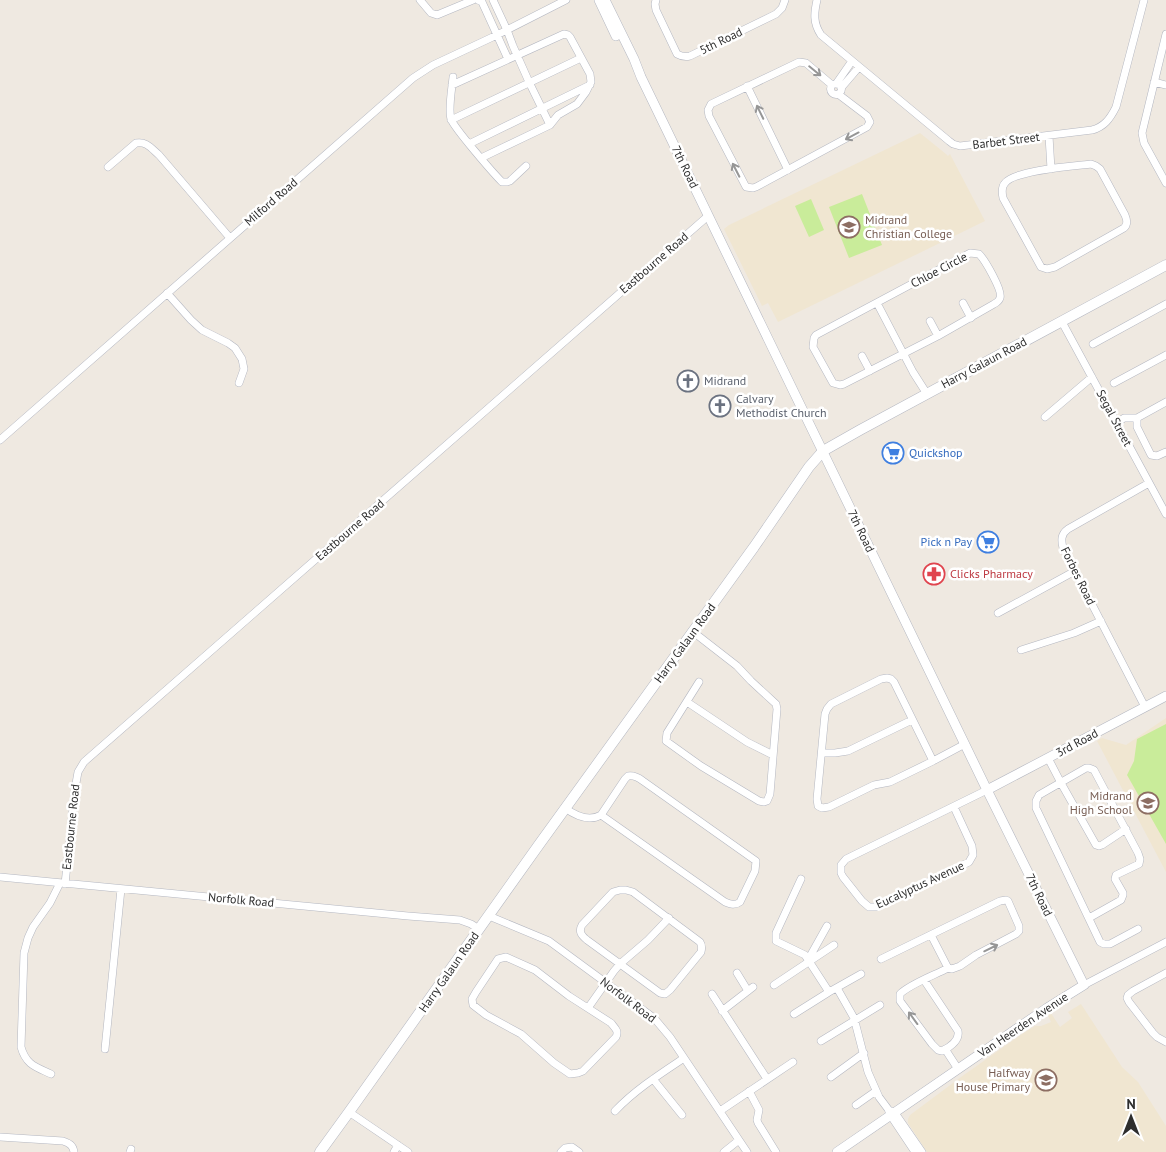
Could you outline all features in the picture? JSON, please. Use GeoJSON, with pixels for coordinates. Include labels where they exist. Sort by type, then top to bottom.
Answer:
{"type":"FeatureCollection","features":[{"type":"Feature","properties":{"kind":"main road","name":"Harry Galaun Road"},"geometry":{"type":"LineString","coordinates":[[320,1152],[754,547],[809,467],[823,451],[1166,266]]}},
{"type":"Feature","properties":{"kind":"street"},"geometry":{"type":"LineString","coordinates":[[420,0],[431,13],[437,15],[473,0]]}},
{"type":"Feature","properties":{"kind":"street"},"geometry":{"type":"LineString","coordinates":[[485,0],[502,18],[517,56],[550,125]]}},
{"type":"Feature","properties":{"kind":"street"},"geometry":{"type":"LineString","coordinates":[[485,0],[491,23],[508,59]]}},
{"type":"Feature","properties":{"kind":"street","name":"Milford Road"},"geometry":{"type":"LineString","coordinates":[[0,440],[413,78],[433,65],[566,0]]}},
{"type":"Feature","properties":{"kind":"street","name":"7th Road"},"geometry":{"type":"LineString","coordinates":[[598,0],[627,58],[641,77]]}},
{"type":"Feature","properties":{"kind":"street","name":"7th Road"},"geometry":{"type":"LineString","coordinates":[[606,0],[708,216],[1084,985]]}},
{"type":"Feature","properties":{"kind":"street","name":"5th Road"},"geometry":{"type":"LineString","coordinates":[[656,0],[656,10],[677,54],[686,57],[776,14],[782,8],[785,0]]}},
{"type":"Feature","properties":{"kind":"street","name":"Barbet Street"},"geometry":{"type":"LineString","coordinates":[[817,0],[814,19],[818,32],[821,35],[949,141],[956,145],[965,146],[1092,130],[1101,127],[1109,120],[1116,107],[1144,0]]}},
{"type":"Feature","properties":{"kind":"street"},"geometry":{"type":"LineString","coordinates":[[491,23],[502,18]]}},
{"type":"Feature","properties":{"kind":"street"},"geometry":{"type":"LineString","coordinates":[[452,85],[564,34],[570,37],[591,77],[590,86],[577,104],[558,115],[550,125],[481,158]]}},
{"type":"Feature","properties":{"kind":"street"},"geometry":{"type":"LineString","coordinates":[[1166,34],[1142,138],[1166,183]]}},
{"type":"Feature","properties":{"kind":"street"},"geometry":{"type":"LineString","coordinates":[[502,45],[511,41]]}},
{"type":"Feature","properties":{"kind":"street"},"geometry":{"type":"LineString","coordinates":[[451,120],[581,58]]}},
{"type":"Feature","properties":{"kind":"street"},"geometry":{"type":"LineString","coordinates":[[837,88],[852,61]]}},
{"type":"Feature","properties":{"kind":"street"},"geometry":{"type":"LineString","coordinates":[[799,62],[806,63],[867,116],[870,120],[869,125],[864,130],[756,187],[746,187],[709,116],[708,110],[710,104],[747,86],[799,62]]}},
{"type":"Feature","properties":{"kind":"street"},"geometry":{"type":"LineString","coordinates":[[837,88],[859,67]]}},
{"type":"Feature","properties":{"kind":"street"},"geometry":{"type":"LineString","coordinates":[[453,77],[451,120],[469,144],[500,180],[504,182],[510,181],[526,166]]}},
{"type":"Feature","properties":{"kind":"street"},"geometry":{"type":"LineString","coordinates":[[1154,82],[1166,85]]}},
{"type":"Feature","properties":{"kind":"street"},"geometry":{"type":"LineString","coordinates":[[469,144],[590,86]]}},
{"type":"Feature","properties":{"kind":"street"},"geometry":{"type":"LineString","coordinates":[[747,86],[788,170]]}},
{"type":"Feature","properties":{"kind":"street"},"geometry":{"type":"LineString","coordinates":[[1049,136],[1051,169]]}},
{"type":"Feature","properties":{"kind":"street"},"geometry":{"type":"LineString","coordinates":[[108,166],[136,143],[146,143],[159,155],[230,238]]}},
{"type":"Feature","properties":{"kind":"street"},"geometry":{"type":"LineString","coordinates":[[1091,164],[1096,166],[1100,169],[1125,215],[1127,226],[1055,267],[1047,269],[1039,266],[1003,198],[1002,190],[1005,183],[1013,177],[1051,169],[1091,164]]}},
{"type":"Feature","properties":{"kind":"street","name":"Eastbourne Road"},"geometry":{"type":"LineString","coordinates":[[63,884],[75,789],[78,772],[84,762],[708,216]]}},
{"type":"Feature","properties":{"kind":"street","name":"Chloe Circle"},"geometry":{"type":"LineString","coordinates":[[975,253],[979,254],[984,260],[1000,290],[1000,298],[994,304],[971,318],[844,384],[833,383],[815,351],[813,342],[816,336],[877,303],[966,254],[975,253]]}},
{"type":"Feature","properties":{"kind":"street"},"geometry":{"type":"LineString","coordinates":[[167,293],[202,330],[235,348],[242,359],[244,368],[239,383]]}},
{"type":"Feature","properties":{"kind":"street"},"geometry":{"type":"LineString","coordinates":[[877,303],[926,394]]}},
{"type":"Feature","properties":{"kind":"street"},"geometry":{"type":"LineString","coordinates":[[963,303],[971,318]]}},
{"type":"Feature","properties":{"kind":"street"},"geometry":{"type":"LineString","coordinates":[[1093,344],[1166,304]]}},
{"type":"Feature","properties":{"kind":"street"},"geometry":{"type":"LineString","coordinates":[[930,321],[938,336]]}},
{"type":"Feature","properties":{"kind":"street","name":"Segal Street"},"geometry":{"type":"LineString","coordinates":[[1062,322],[1166,514]]}},
{"type":"Feature","properties":{"kind":"street"},"geometry":{"type":"LineString","coordinates":[[1114,383],[1166,355]]}},
{"type":"Feature","properties":{"kind":"street"},"geometry":{"type":"LineString","coordinates":[[862,356],[870,371]]}},
{"type":"Feature","properties":{"kind":"street"},"geometry":{"type":"LineString","coordinates":[[1045,417],[1092,377]]}},
{"type":"Feature","properties":{"kind":"street"},"geometry":{"type":"LineString","coordinates":[[1117,422],[1124,418],[1137,418],[1166,402]]}},
{"type":"Feature","properties":{"kind":"street"},"geometry":{"type":"LineString","coordinates":[[1137,418],[1137,427],[1151,455],[1158,456],[1166,452]]}},
{"type":"Feature","properties":{"kind":"street","name":"Forbes Road"},"geometry":{"type":"LineString","coordinates":[[1145,707],[1075,571],[1062,544],[1062,540],[1064,532],[1068,529],[1149,483]]}},
{"type":"Feature","properties":{"kind":"street"},"geometry":{"type":"LineString","coordinates":[[998,613],[1075,571]]}},
{"type":"Feature","properties":{"kind":"street"},"geometry":{"type":"LineString","coordinates":[[1021,650],[1101,622]]}},
{"type":"Feature","properties":{"kind":"street"},"geometry":{"type":"LineString","coordinates":[[692,631],[735,664],[776,704],[769,798],[764,802],[759,802],[701,766],[666,741],[667,733],[700,682]]}},
{"type":"Feature","properties":{"kind":"street"},"geometry":{"type":"LineString","coordinates":[[933,761],[894,682],[887,678],[881,679],[829,706],[825,714],[818,806],[822,808],[829,807],[874,785],[890,782],[933,761],[965,744]]}},
{"type":"Feature","properties":{"kind":"street","name":"3rd Road"},"geometry":{"type":"LineString","coordinates":[[987,790],[1166,696]]}},
{"type":"Feature","properties":{"kind":"street"},"geometry":{"type":"LineString","coordinates":[[687,702],[747,742],[773,755]]}},
{"type":"Feature","properties":{"kind":"street"},"geometry":{"type":"LineString","coordinates":[[822,753],[848,751],[912,720]]}},
{"type":"Feature","properties":{"kind":"street"},"geometry":{"type":"LineString","coordinates":[[1048,758],[1060,783],[1097,846],[1102,845],[1126,829]]}},
{"type":"Feature","properties":{"kind":"street"},"geometry":{"type":"LineString","coordinates":[[1089,918],[1122,900],[1123,894],[1115,879],[1116,875],[1140,862],[1140,859],[1126,829],[1095,773],[1091,768],[1086,768],[1039,795],[1036,801],[1036,808],[1100,942],[1110,944],[1138,929]]}},
{"type":"Feature","properties":{"kind":"street"},"geometry":{"type":"LineString","coordinates":[[565,808],[584,818],[596,818],[601,815],[625,779],[631,776],[637,777],[754,859],[756,870],[740,902],[736,904],[725,902],[601,815]]}},
{"type":"Feature","properties":{"kind":"street","name":"Eucalyptus Avenue"},"geometry":{"type":"LineString","coordinates":[[954,807],[972,846],[973,855],[969,862],[878,907],[869,907],[862,901],[842,873],[841,865],[846,858],[987,790]]}},
{"type":"Feature","properties":{"kind":"street","name":"Norfolk Road"},"geometry":{"type":"LineString","coordinates":[[0,877],[451,920],[465,922],[480,929]]}},
{"type":"Feature","properties":{"kind":"street"},"geometry":{"type":"LineString","coordinates":[[801,879],[775,938],[777,942],[804,954],[829,992]]}},
{"type":"Feature","properties":{"kind":"street"},"geometry":{"type":"LineString","coordinates":[[51,1074],[34,1067],[27,1061],[21,1047],[24,953],[33,927],[63,884]]}},
{"type":"Feature","properties":{"kind":"street"},"geometry":{"type":"LineString","coordinates":[[105,1049],[121,889]]}},
{"type":"Feature","properties":{"kind":"street"},"geometry":{"type":"LineString","coordinates":[[622,890],[633,892],[700,942],[702,947],[701,952],[668,992],[664,994],[620,964],[582,936],[580,931],[582,925],[614,892],[622,890]]}},
{"type":"Feature","properties":{"kind":"street"},"geometry":{"type":"LineString","coordinates":[[881,959],[1000,901],[1006,900],[1019,926],[1019,931],[1016,934],[976,955],[960,966],[952,969],[948,968],[924,980],[901,993],[900,1001],[935,1048],[940,1051],[958,1040],[959,1035],[924,980]]}},
{"type":"Feature","properties":{"kind":"street","name":"Norfolk Road"},"geometry":{"type":"LineString","coordinates":[[489,916],[549,942],[654,1018],[670,1036],[747,1152]]}},
{"type":"Feature","properties":{"kind":"street"},"geometry":{"type":"LineString","coordinates":[[588,1008],[620,964],[648,940],[669,918]]}},
{"type":"Feature","properties":{"kind":"street"},"geometry":{"type":"LineString","coordinates":[[809,960],[827,926]]}},
{"type":"Feature","properties":{"kind":"street"},"geometry":{"type":"LineString","coordinates":[[931,935],[948,968]]}},
{"type":"Feature","properties":{"kind":"street","name":"Van Heerden Avenue"},"geometry":{"type":"LineString","coordinates":[[837,1152],[891,1113],[1084,985],[1166,942]]}},
{"type":"Feature","properties":{"kind":"street"},"geometry":{"type":"LineString","coordinates":[[774,985],[834,945]]}},
{"type":"Feature","properties":{"kind":"street"},"geometry":{"type":"LineString","coordinates":[[506,957],[536,970],[569,996],[588,1008],[617,1029],[618,1035],[583,1070],[578,1074],[570,1074],[554,1063],[521,1034],[478,1010],[472,1002],[476,992],[498,960],[506,957]]}},
{"type":"Feature","properties":{"kind":"street"},"geometry":{"type":"LineString","coordinates":[[722,1011],[750,989],[737,973]]}},
{"type":"Feature","properties":{"kind":"street"},"geometry":{"type":"LineString","coordinates":[[1166,973],[1128,994],[1127,998],[1153,1033],[1166,1042]]}},
{"type":"Feature","properties":{"kind":"street"},"geometry":{"type":"LineString","coordinates":[[794,1014],[862,974]]}},
{"type":"Feature","properties":{"kind":"street"},"geometry":{"type":"LineString","coordinates":[[837,988],[855,1021],[868,1072],[879,1097],[922,1152]]}},
{"type":"Feature","properties":{"kind":"street"},"geometry":{"type":"LineString","coordinates":[[712,994],[767,1079]]}},
{"type":"Feature","properties":{"kind":"street"},"geometry":{"type":"LineString","coordinates":[[821,1041],[880,1005]]}},
{"type":"Feature","properties":{"kind":"street"},"geometry":{"type":"LineString","coordinates":[[946,1049],[958,1069]]}},
{"type":"Feature","properties":{"kind":"street"},"geometry":{"type":"LineString","coordinates":[[831,1077],[864,1053]]}},
{"type":"Feature","properties":{"kind":"street"},"geometry":{"type":"LineString","coordinates":[[615,1111],[623,1102],[684,1058]]}},
{"type":"Feature","properties":{"kind":"street"},"geometry":{"type":"LineString","coordinates":[[720,1111],[793,1062]]}},
{"type":"Feature","properties":{"kind":"street"},"geometry":{"type":"LineString","coordinates":[[653,1079],[682,1115]]}},
{"type":"Feature","properties":{"kind":"street"},"geometry":{"type":"LineString","coordinates":[[748,1091],[759,1110],[758,1123],[776,1152]]}},
{"type":"Feature","properties":{"kind":"street"},"geometry":{"type":"LineString","coordinates":[[856,1105],[876,1091]]}},
{"type":"Feature","properties":{"kind":"street"},"geometry":{"type":"LineString","coordinates":[[349,1112],[396,1149],[408,1152]]}},
{"type":"Feature","properties":{"kind":"street"},"geometry":{"type":"LineString","coordinates":[[891,1113],[915,1152]]}},
{"type":"Feature","properties":{"kind":"street"},"geometry":{"type":"LineString","coordinates":[[0,1137],[63,1141],[72,1145],[74,1152]]}},
{"type":"Feature","properties":{"kind":"street"},"geometry":{"type":"LineString","coordinates":[[724,1152],[739,1140]]}},
{"type":"Feature","properties":{"kind":"street"},"geometry":{"type":"LineString","coordinates":[[561,1152],[565,1148],[572,1147],[579,1152]]}},
{"type":"Feature","properties":{"kind":"shaded area","name":"Midrand Christian College"},"geometry":{"type":"Polygon","coordinates":[[[920,133],[948,156],[950,154],[985,221],[778,322],[768,303],[762,306],[724,229],[920,133]]]}},
{"type":"Feature","properties":{"kind":"shaded area","name":"Midrand High School"},"geometry":{"type":"Polygon","coordinates":[[[1166,718],[1166,872],[1097,741],[1102,738],[1126,745],[1166,718]]]}},
{"type":"Feature","properties":{"kind":"shaded area","name":"Halfway House Primary"},"geometry":{"type":"Polygon","coordinates":[[[1081,1004],[1122,1067],[1138,1082],[1166,1126],[1166,1152],[927,1152],[908,1123],[910,1115],[1022,1034],[1035,1026],[1051,1022],[1046,1011],[1049,1010],[1060,1027],[1072,1018],[1068,1012],[1081,1004]]]}},
{"type":"Feature","properties":{"kind":"green space"},"geometry":{"type":"Polygon","coordinates":[[[862,194],[882,245],[849,258],[829,207],[862,194]]]}},
{"type":"Feature","properties":{"kind":"green space"},"geometry":{"type":"Polygon","coordinates":[[[811,199],[824,230],[809,237],[795,206],[811,199]]]}},
{"type":"Feature","properties":{"kind":"green space"},"geometry":{"type":"Polygon","coordinates":[[[1166,724],[1166,844],[1127,775],[1134,761],[1137,739],[1166,724]]]}},
{"type":"Feature","properties":{"kind":"place","name":"Midrand Christian College"},"geometry":{"type":"Point","coordinates":[849,227]}},
{"type":"Feature","properties":{"kind":"place","name":"Midrand"},"geometry":{"type":"Point","coordinates":[688,381]}},
{"type":"Feature","properties":{"kind":"place","name":"Calvary Methodist Church"},"geometry":{"type":"Point","coordinates":[720,406]}},
{"type":"Feature","properties":{"kind":"place","name":"Quickshop"},"geometry":{"type":"Point","coordinates":[893,453]}},
{"type":"Feature","properties":{"kind":"place","name":"Pick n Pay"},"geometry":{"type":"Point","coordinates":[988,542]}},
{"type":"Feature","properties":{"kind":"place","name":"Clicks Pharmacy"},"geometry":{"type":"Point","coordinates":[934,574]}},
{"type":"Feature","properties":{"kind":"place","name":"Midrand High School"},"geometry":{"type":"Point","coordinates":[1148,803]}},
{"type":"Feature","properties":{"kind":"place","name":"Halfway House Primary"},"geometry":{"type":"Point","coordinates":[1046,1080]}}]}
